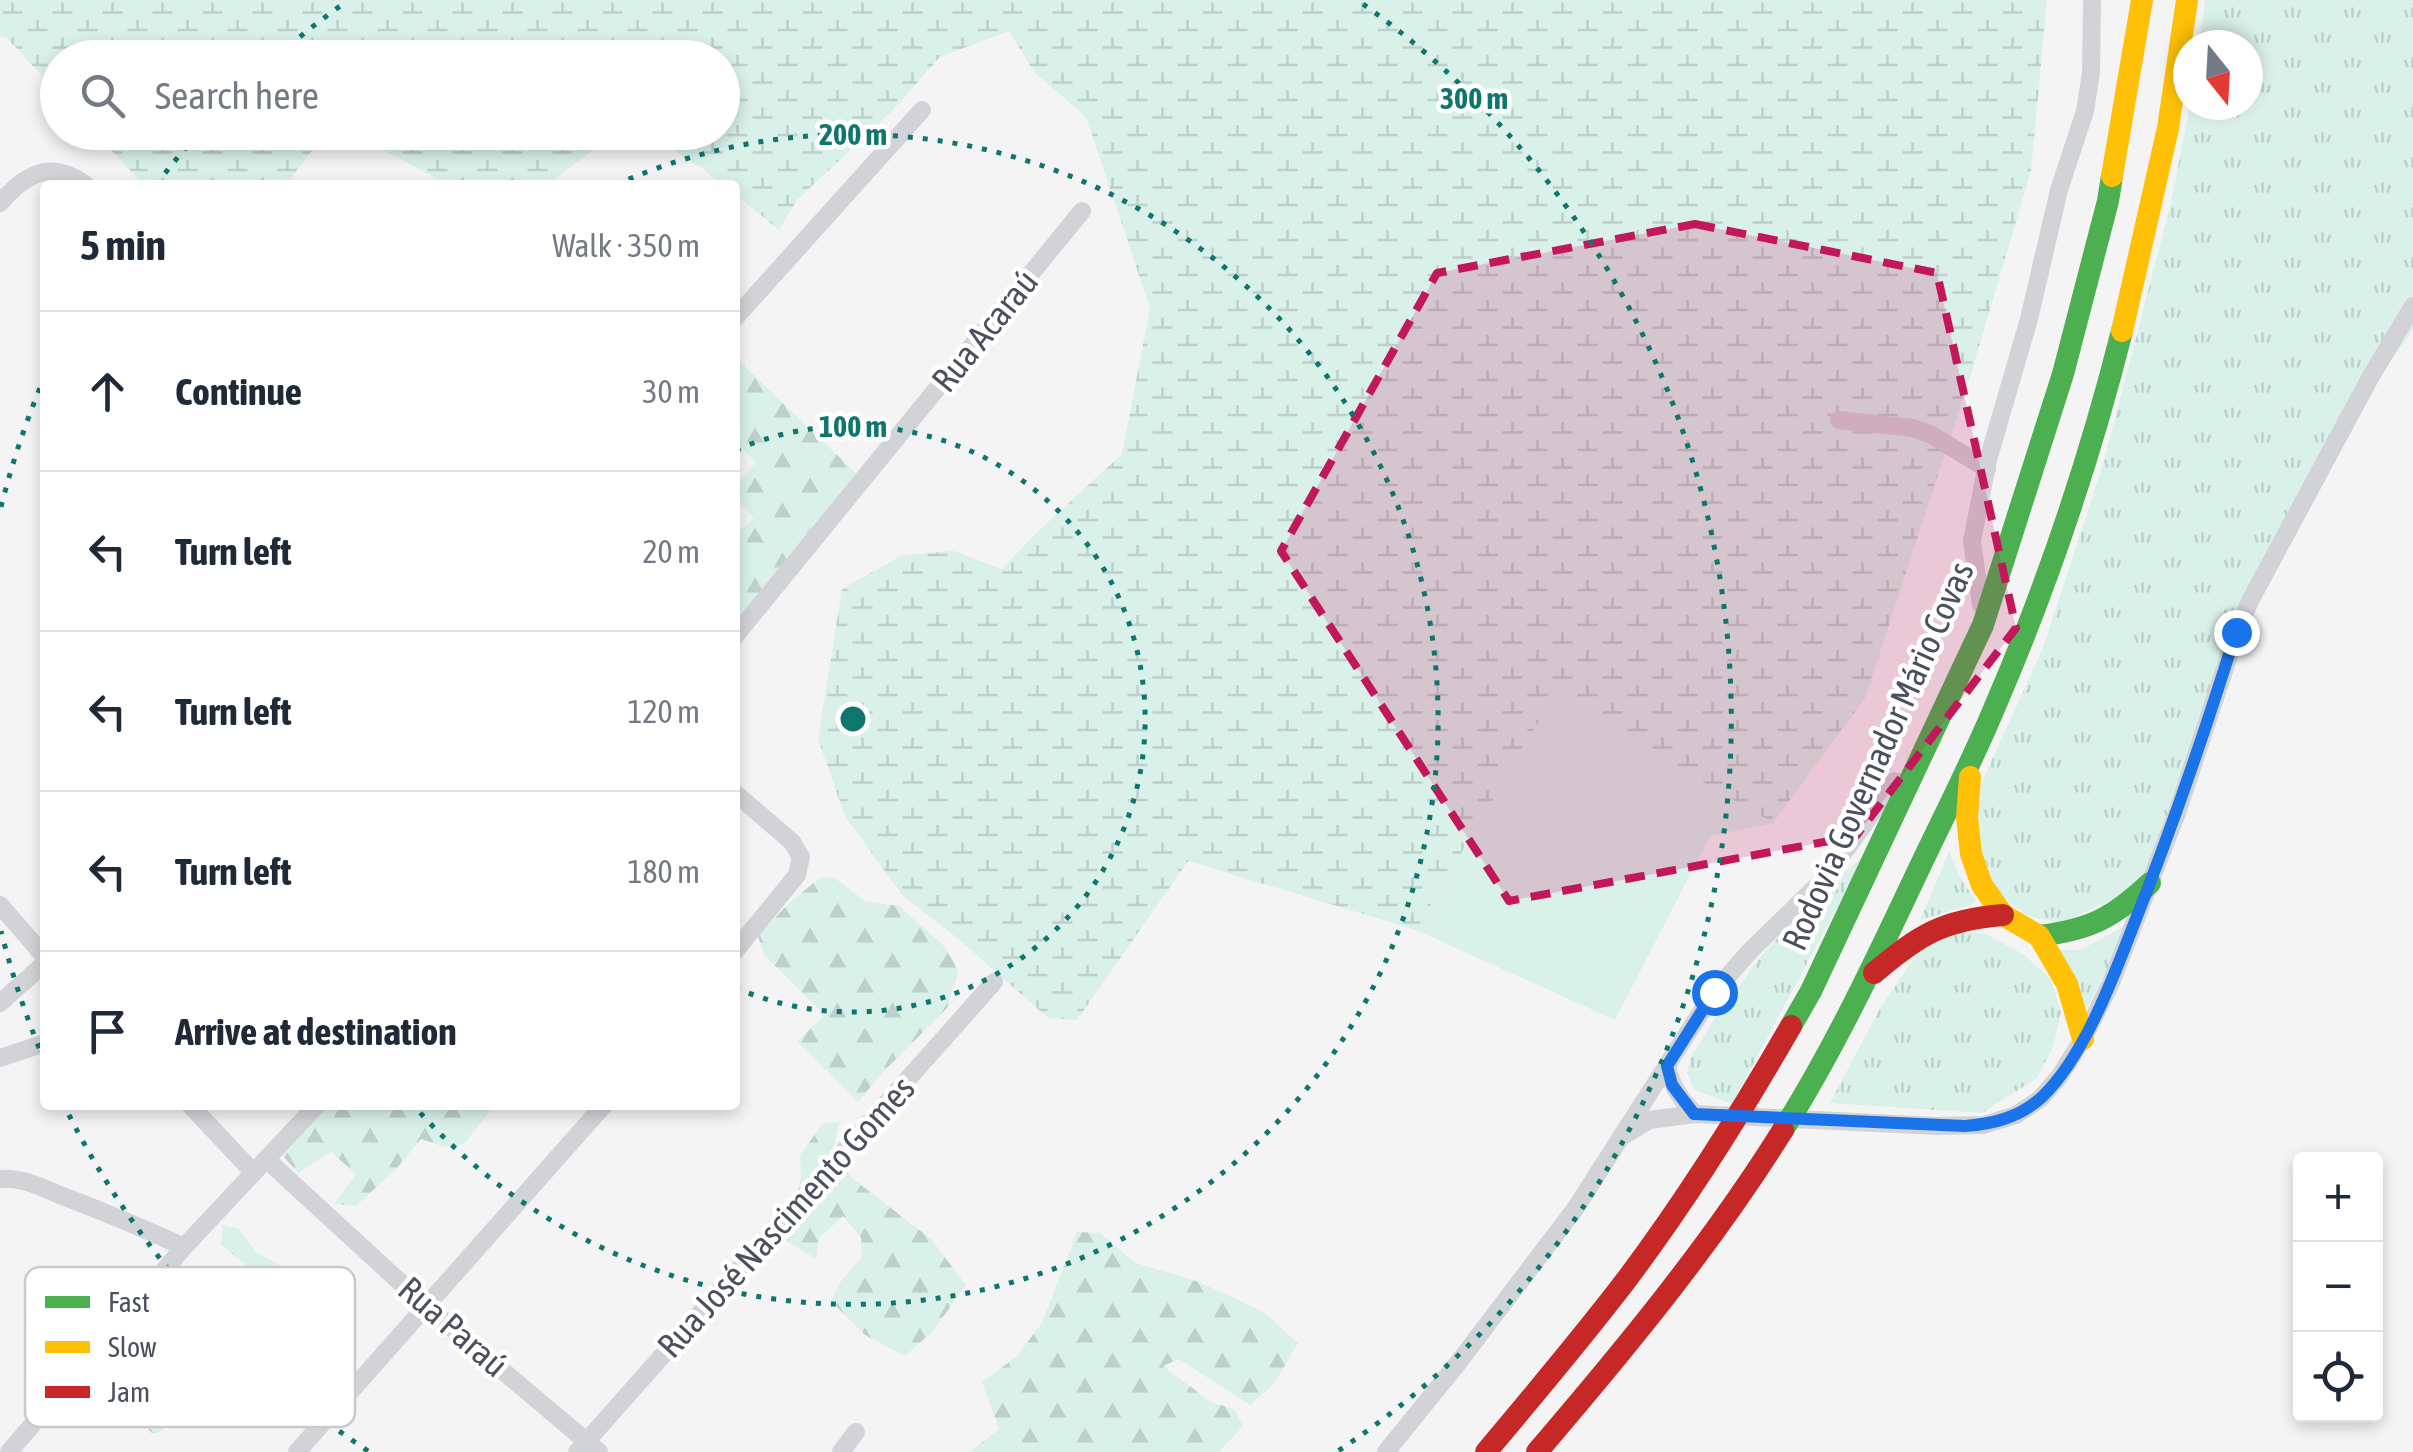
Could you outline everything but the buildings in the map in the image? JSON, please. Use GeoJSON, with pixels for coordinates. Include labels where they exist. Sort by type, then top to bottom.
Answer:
{"type":"FeatureCollection","features":[{"type":"Feature","properties":{"kind":"highway","name":"Rodovia Governador Mário Covas"},"geometry":{"type":"LineString","coordinates":[[1486,1452],[1629,1276],[1764,1073],[1811,990],[1983,625],[2063,374],[2108,201],[2142,0]]}},
{"type":"Feature","properties":{"kind":"highway"},"geometry":{"type":"LineString","coordinates":[[1537,1452],[1659,1304],[1769,1152],[1816,1077],[1970,762],[2054,554],[2107,388],[2140,263],[2165,143],[2188,0]]}},
{"type":"Feature","properties":{"kind":"highway"},"geometry":{"type":"LineString","coordinates":[[1970,762],[1967,818],[1982,885],[2002,915],[2038,936],[2067,984],[2083,1039]]}},
{"type":"Feature","properties":{"kind":"highway"},"geometry":{"type":"LineString","coordinates":[[2038,936],[2076,932],[2104,922],[2124,909],[2150,883]]}},
{"type":"Feature","properties":{"kind":"highway"},"geometry":{"type":"LineString","coordinates":[[1866,979],[1912,941],[1941,924],[1974,916],[2002,915]]}},
{"type":"Feature","properties":{"kind":"street"},"geometry":{"type":"LineString","coordinates":[[1983,625],[1972,542],[2058,190],[2085,111],[2091,73],[2092,0]]}},
{"type":"Feature","properties":{"kind":"street"},"geometry":{"type":"LineString","coordinates":[[740,312],[922,110]]}},
{"type":"Feature","properties":{"kind":"street"},"geometry":{"type":"LineString","coordinates":[[0,203],[27,177],[45,170],[77,180]]}},
{"type":"Feature","properties":{"kind":"street","name":"Rua Acaraú"},"geometry":{"type":"LineString","coordinates":[[740,630],[1082,211]]}},
{"type":"Feature","properties":{"kind":"street"},"geometry":{"type":"LineString","coordinates":[[1621,1137],[1649,1120],[1694,1114],[1984,1125],[2016,1115],[2040,1099],[2083,1039],[2111,983],[2178,813],[2243,616],[2371,376],[2413,306]]}},
{"type":"Feature","properties":{"kind":"street"},"geometry":{"type":"LineString","coordinates":[[1839,420],[1913,428],[1932,435],[1987,469]]}},
{"type":"Feature","properties":{"kind":"street"},"geometry":{"type":"LineString","coordinates":[[1386,1452],[1558,1232],[1714,992],[1827,876],[1873,815],[1945,706]]}},
{"type":"Feature","properties":{"kind":"street"},"geometry":{"type":"LineString","coordinates":[[740,798],[798,850],[801,864],[740,944]]}},
{"type":"Feature","properties":{"kind":"street"},"geometry":{"type":"LineString","coordinates":[[0,905],[8,931],[40,956]]}},
{"type":"Feature","properties":{"kind":"street"},"geometry":{"type":"LineString","coordinates":[[0,1002],[40,965]]}},
{"type":"Feature","properties":{"kind":"street","name":"Rua José Nascimento Gomes"},"geometry":{"type":"LineString","coordinates":[[588,1448],[994,982]]}},
{"type":"Feature","properties":{"kind":"street"},"geometry":{"type":"LineString","coordinates":[[0,1058],[40,1045]]}},
{"type":"Feature","properties":{"kind":"street"},"geometry":{"type":"LineString","coordinates":[[1667,1066],[1672,1085],[1694,1114]]}},
{"type":"Feature","properties":{"kind":"street","name":"Rua Paraú"},"geometry":{"type":"LineString","coordinates":[[196,1110],[588,1448]]}},
{"type":"Feature","properties":{"kind":"street"},"geometry":{"type":"LineString","coordinates":[[167,1267],[311,1110]]}},
{"type":"Feature","properties":{"kind":"street"},"geometry":{"type":"LineString","coordinates":[[355,1386],[600,1110]]}},
{"type":"Feature","properties":{"kind":"street"},"geometry":{"type":"LineString","coordinates":[[0,1179],[14,1178],[184,1247]]}},
{"type":"Feature","properties":{"kind":"street"},"geometry":{"type":"LineString","coordinates":[[10,1452],[31,1427]]}},
{"type":"Feature","properties":{"kind":"street"},"geometry":{"type":"LineString","coordinates":[[297,1452],[319,1427]]}},
{"type":"Feature","properties":{"kind":"street"},"geometry":{"type":"LineString","coordinates":[[841,1452],[856,1432]]}},
{"type":"Feature","properties":{"kind":"highlighted area"},"geometry":{"type":"Polygon","coordinates":[[[1695,224],[1937,273],[2016,628],[1856,836],[1509,901],[1281,551],[1437,273],[1695,224]]]}},
{"type":"Feature","properties":{"kind":"green space"},"geometry":{"type":"Polygon","coordinates":[[[0,0],[2047,0],[2031,171],[1971,374],[1865,698],[1773,823],[1554,696],[1416,930],[1188,861],[1077,1020],[1048,1018],[902,895],[845,816],[818,739],[842,589],[903,555],[954,551],[1002,569],[1122,454],[1150,308],[1086,117],[1034,72],[1009,31],[940,57],[890,113],[797,200],[779,230],[740,198],[740,180],[717,180],[673,150],[740,150],[740,40],[40,40],[40,74],[6,37],[0,36],[0,0]]]}},
{"type":"Feature","properties":{"kind":"green space"},"geometry":{"type":"Polygon","coordinates":[[[2205,0],[2413,0],[2413,330],[2252,582],[2193,782],[2140,887],[2061,923],[2028,916],[1999,894],[1976,838],[1981,784],[2043,648],[2103,464],[2170,207],[2187,120],[2263,120],[2263,30],[2201,30],[2205,0]]]}},
{"type":"Feature","properties":{"kind":"green space"},"geometry":{"type":"Polygon","coordinates":[[[111,150],[312,150],[290,180],[139,180],[111,150]]]}},
{"type":"Feature","properties":{"kind":"green space"},"geometry":{"type":"Polygon","coordinates":[[[383,150],[593,150],[554,180],[440,180],[383,150]]]}},
{"type":"Feature","properties":{"kind":"green space"},"geometry":{"type":"Polygon","coordinates":[[[740,362],[856,473],[740,617],[740,531],[754,518],[740,503],[740,482],[756,462],[740,447],[740,362]]]}},
{"type":"Feature","properties":{"kind":"green space"},"geometry":{"type":"Polygon","coordinates":[[[1554,696],[1773,823],[1710,836],[1615,1020],[1416,930],[1554,696]]]}},
{"type":"Feature","properties":{"kind":"green space"},"geometry":{"type":"Polygon","coordinates":[[[1949,852],[1976,901],[1920,920],[1949,852]]]}},
{"type":"Feature","properties":{"kind":"green space"},"geometry":{"type":"Polygon","coordinates":[[[1866,853],[1732,1104],[1694,1090],[1687,1073],[1691,1057],[1713,1021],[1765,951],[1866,853]]]}},
{"type":"Feature","properties":{"kind":"green space"},"geometry":{"type":"Polygon","coordinates":[[[821,877],[835,878],[865,901],[899,906],[943,945],[958,973],[947,1008],[858,1102],[797,1041],[825,1015],[764,955],[758,936],[821,877]]]}},
{"type":"Feature","properties":{"kind":"green space"},"geometry":{"type":"Polygon","coordinates":[[[2134,921],[2086,1009],[2054,950],[2080,950],[2134,921]]]}},
{"type":"Feature","properties":{"kind":"green space"},"geometry":{"type":"Polygon","coordinates":[[[1958,930],[1986,934],[2023,954],[2051,979],[2061,1013],[2053,1047],[2037,1078],[1982,1113],[1830,1103],[1879,1010],[1919,951],[1958,930]]]}},
{"type":"Feature","properties":{"kind":"green space"},"geometry":{"type":"Polygon","coordinates":[[[321,1110],[490,1111],[464,1144],[445,1147],[421,1139],[356,1206],[334,1204],[356,1174],[331,1152],[298,1173],[283,1156],[321,1110]]]}},
{"type":"Feature","properties":{"kind":"green space"},"geometry":{"type":"Polygon","coordinates":[[[840,1122],[833,1148],[852,1178],[931,1239],[966,1285],[933,1331],[905,1356],[865,1335],[831,1301],[841,1281],[862,1257],[861,1237],[843,1216],[819,1238],[816,1259],[785,1240],[801,1178],[800,1155],[823,1123],[840,1122]]]}},
{"type":"Feature","properties":{"kind":"green space"},"geometry":{"type":"Polygon","coordinates":[[[223,1225],[239,1229],[256,1252],[283,1267],[249,1267],[221,1245],[223,1225]]]}},
{"type":"Feature","properties":{"kind":"green space"},"geometry":{"type":"Polygon","coordinates":[[[1077,1232],[1100,1233],[1136,1263],[1199,1282],[1262,1311],[1298,1343],[1274,1384],[1250,1405],[1179,1359],[1163,1366],[1211,1402],[1234,1409],[1243,1426],[1219,1452],[969,1452],[999,1429],[982,1382],[1016,1357],[1042,1323],[1077,1232]]]}},
{"type":"Feature","properties":{"kind":"green space"},"geometry":{"type":"Polygon","coordinates":[[[145,1427],[165,1427],[158,1433],[145,1427]]]}},
{"type":"Feature","properties":{"kind":"traffic: fast"},"geometry":{"type":"LineString","coordinates":[[1791,1026],[1983,625],[2063,374],[2112,176]]}},
{"type":"Feature","properties":{"kind":"traffic: fast"},"geometry":{"type":"LineString","coordinates":[[1783,1130],[1869,973],[1996,704],[2066,520],[2122,331]]}},
{"type":"Feature","properties":{"kind":"traffic: fast"},"geometry":{"type":"LineString","coordinates":[[2039,936],[2099,920],[2150,883]]}},
{"type":"Feature","properties":{"kind":"traffic: slow"},"geometry":{"type":"LineString","coordinates":[[2112,176],[2142,0]]}},
{"type":"Feature","properties":{"kind":"traffic: slow"},"geometry":{"type":"LineString","coordinates":[[2122,331],[2168,128],[2187,0]]}},
{"type":"Feature","properties":{"kind":"traffic: slow"},"geometry":{"type":"LineString","coordinates":[[1970,777],[1967,818],[1971,854],[1982,885],[2003,915],[2039,936],[2067,984],[2083,1039]]}},
{"type":"Feature","properties":{"kind":"traffic: jam"},"geometry":{"type":"LineString","coordinates":[[1874,973],[1932,932],[1963,921],[2003,915]]}},
{"type":"Feature","properties":{"kind":"traffic: jam"},"geometry":{"type":"LineString","coordinates":[[1486,1452],[1649,1249],[1713,1155],[1791,1026]]}},
{"type":"Feature","properties":{"kind":"traffic: jam"},"geometry":{"type":"LineString","coordinates":[[1537,1452],[1666,1296],[1783,1130]]}},
{"type":"Feature","properties":{"kind":"route"},"geometry":{"type":"LineString","coordinates":[[1714,992],[1667,1066],[1678,1096],[1694,1114],[1965,1126],[2005,1120],[2030,1106],[2058,1077],[2083,1039],[2111,983],[2178,813],[2236,632]]}}]}
